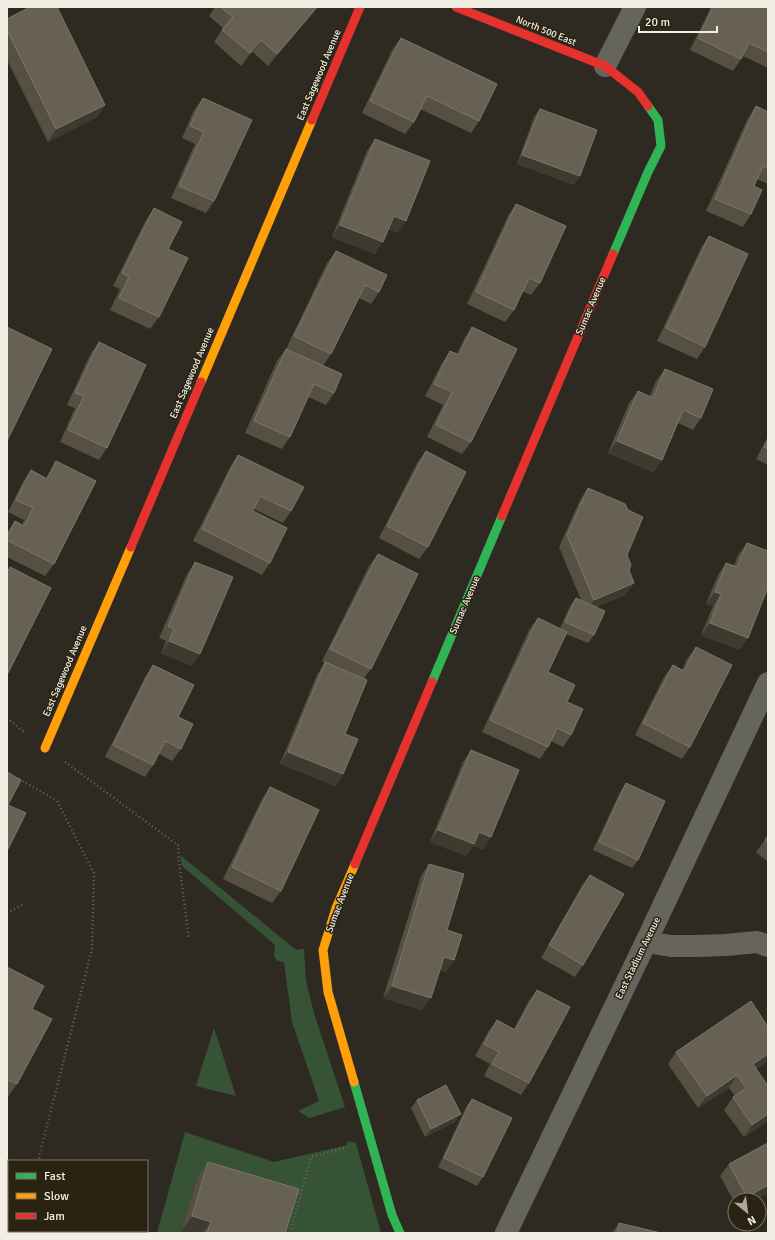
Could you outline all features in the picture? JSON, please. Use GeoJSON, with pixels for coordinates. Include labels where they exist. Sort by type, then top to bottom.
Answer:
{"type":"FeatureCollection","features":[{"type":"Feature","properties":{"kind":"street","name":"East Sagewood Avenue"},"geometry":{"type":"LineString","coordinates":[[45,748],[360,7]]}},
{"type":"Feature","properties":{"kind":"street","name":"North 500 East"},"geometry":{"type":"LineString","coordinates":[[456,7],[605,66]]}},
{"type":"Feature","properties":{"kind":"street"},"geometry":{"type":"LineString","coordinates":[[605,66],[635,7]]}},
{"type":"Feature","properties":{"kind":"street","name":"Sumac Avenue"},"geometry":{"type":"LineString","coordinates":[[400,1233],[392,1215],[328,992],[323,950],[336,908],[648,172],[661,146],[658,120],[638,92],[605,66]]}},
{"type":"Feature","properties":{"kind":"street","name":"East Stadium Avenue"},"geometry":{"type":"LineString","coordinates":[[506,1233],[646,942],[768,683]]}},
{"type":"Feature","properties":{"kind":"street"},"geometry":{"type":"LineString","coordinates":[[646,942],[671,946],[726,945],[756,942],[768,946]]}},
{"type":"Feature","properties":{"kind":"path"},"geometry":{"type":"LineString","coordinates":[[7,718],[45,748],[179,846],[178,856],[189,939]]}},
{"type":"Feature","properties":{"kind":"path"},"geometry":{"type":"LineString","coordinates":[[7,772],[57,801],[94,873],[92,949],[38,1160]]}},
{"type":"Feature","properties":{"kind":"path"},"geometry":{"type":"LineString","coordinates":[[7,913],[22,905]]}},
{"type":"Feature","properties":{"kind":"path"},"geometry":{"type":"LineString","coordinates":[[290,1233],[311,1156],[345,1148]]}},
{"type":"Feature","properties":{"kind":"green space"},"geometry":{"type":"Polygon","coordinates":[[[180,855],[296,950],[304,949],[306,981],[314,1013],[345,1107],[310,1118],[298,1111],[319,1101],[292,1022],[284,962],[277,961],[274,956],[275,945],[182,866],[180,855]]]}},
{"type":"Feature","properties":{"kind":"green space"},"geometry":{"type":"Polygon","coordinates":[[[214,1028],[236,1096],[196,1086],[214,1028]]]}},
{"type":"Feature","properties":{"kind":"green space"},"geometry":{"type":"Polygon","coordinates":[[[185,1132],[274,1162],[347,1145],[347,1141],[356,1143],[381,1233],[279,1233],[197,1178],[181,1231],[186,1233],[157,1233],[185,1132]]]}},
{"type":"Feature","properties":{"kind":"building"},"geometry":{"type":"Polygon","coordinates":[[[30,7],[57,7],[105,105],[56,129],[7,30],[7,19],[30,7]]]}},
{"type":"Feature","properties":{"kind":"building"},"geometry":{"type":"Polygon","coordinates":[[[221,7],[317,7],[277,54],[261,40],[250,53],[222,30],[233,17],[221,7]]]}},
{"type":"Feature","properties":{"kind":"building"},"geometry":{"type":"Polygon","coordinates":[[[713,7],[768,7],[768,52],[749,43],[741,59],[698,38],[713,7]]]}},
{"type":"Feature","properties":{"kind":"building"},"geometry":{"type":"Polygon","coordinates":[[[401,38],[497,84],[479,121],[427,96],[414,122],[370,101],[401,38]]]}},
{"type":"Feature","properties":{"kind":"building"},"geometry":{"type":"Polygon","coordinates":[[[203,98],[252,120],[214,201],[179,186],[204,132],[190,126],[203,98]]]}},
{"type":"Feature","properties":{"kind":"building"},"geometry":{"type":"Polygon","coordinates":[[[756,106],[768,112],[768,168],[763,166],[754,186],[762,190],[751,214],[715,199],[756,106]]]}},
{"type":"Feature","properties":{"kind":"building"},"geometry":{"type":"Polygon","coordinates":[[[540,109],[597,130],[580,176],[522,155],[540,109]]]}},
{"type":"Feature","properties":{"kind":"building"},"geometry":{"type":"Polygon","coordinates":[[[375,139],[430,161],[406,221],[394,216],[383,242],[340,225],[375,139]]]}},
{"type":"Feature","properties":{"kind":"building"},"geometry":{"type":"Polygon","coordinates":[[[516,204],[566,226],[540,283],[529,278],[514,310],[476,292],[516,204]]]}},
{"type":"Feature","properties":{"kind":"building"},"geometry":{"type":"Polygon","coordinates":[[[154,208],[182,222],[168,249],[188,258],[159,317],[119,298],[129,277],[122,273],[154,208]]]}},
{"type":"Feature","properties":{"kind":"building"},"geometry":{"type":"Polygon","coordinates":[[[709,236],[748,254],[705,347],[666,328],[709,236]]]}},
{"type":"Feature","properties":{"kind":"building"},"geometry":{"type":"Polygon","coordinates":[[[336,251],[387,275],[379,292],[365,285],[331,354],[294,336],[336,251]]]}},
{"type":"Feature","properties":{"kind":"building"},"geometry":{"type":"Polygon","coordinates":[[[7,327],[52,349],[7,441],[7,327]]]}},
{"type":"Feature","properties":{"kind":"building"},"geometry":{"type":"Polygon","coordinates":[[[472,327],[517,349],[471,442],[436,425],[452,392],[434,384],[450,351],[459,355],[472,327]]]}},
{"type":"Feature","properties":{"kind":"building"},"geometry":{"type":"Polygon","coordinates":[[[99,342],[146,365],[107,448],[68,430],[84,396],[75,393],[99,342]]]}},
{"type":"Feature","properties":{"kind":"building"},"geometry":{"type":"Polygon","coordinates":[[[286,349],[342,374],[334,393],[314,384],[290,437],[254,421],[286,349]]]}},
{"type":"Feature","properties":{"kind":"building"},"geometry":{"type":"Polygon","coordinates":[[[665,369],[713,389],[701,418],[683,410],[662,460],[617,441],[638,391],[653,398],[665,369]]]}},
{"type":"Feature","properties":{"kind":"building"},"geometry":{"type":"Polygon","coordinates":[[[768,440],[768,449],[764,447],[768,440]]]}},
{"type":"Feature","properties":{"kind":"building"},"geometry":{"type":"Polygon","coordinates":[[[426,451],[466,472],[428,547],[387,526],[426,451]]]}},
{"type":"Feature","properties":{"kind":"building"},"geometry":{"type":"Polygon","coordinates":[[[238,455],[304,487],[291,511],[260,496],[253,511],[287,528],[270,563],[202,529],[238,455]]]}},
{"type":"Feature","properties":{"kind":"building"},"geometry":{"type":"Polygon","coordinates":[[[56,461],[96,481],[54,564],[7,540],[7,537],[15,521],[24,526],[33,508],[16,500],[31,470],[47,479],[56,461]]]}},
{"type":"Feature","properties":{"kind":"building"},"geometry":{"type":"Polygon","coordinates":[[[588,488],[625,504],[628,510],[643,517],[627,555],[631,565],[629,570],[634,583],[594,600],[567,535],[588,488]]]}},
{"type":"Feature","properties":{"kind":"building"},"geometry":{"type":"Polygon","coordinates":[[[747,543],[768,551],[768,587],[748,638],[710,623],[721,594],[715,592],[726,563],[737,567],[747,543]]]}},
{"type":"Feature","properties":{"kind":"building"},"geometry":{"type":"Polygon","coordinates":[[[378,554],[418,574],[371,669],[330,649],[378,554]]]}},
{"type":"Feature","properties":{"kind":"building"},"geometry":{"type":"Polygon","coordinates":[[[195,562],[233,577],[200,654],[169,641],[174,629],[168,626],[195,562]]]}},
{"type":"Feature","properties":{"kind":"building"},"geometry":{"type":"Polygon","coordinates":[[[10,567],[51,588],[7,675],[7,573],[10,567]]]}},
{"type":"Feature","properties":{"kind":"building"},"geometry":{"type":"Polygon","coordinates":[[[576,598],[605,611],[594,635],[565,622],[576,598]]]}},
{"type":"Feature","properties":{"kind":"building"},"geometry":{"type":"Polygon","coordinates":[[[538,618],[567,632],[548,672],[575,685],[567,702],[583,709],[571,735],[557,728],[548,747],[490,720],[538,618]]]}},
{"type":"Feature","properties":{"kind":"building"},"geometry":{"type":"Polygon","coordinates":[[[696,647],[732,665],[690,747],[643,723],[673,665],[684,671],[696,647]]]}},
{"type":"Feature","properties":{"kind":"building"},"geometry":{"type":"Polygon","coordinates":[[[325,662],[367,680],[345,734],[358,739],[343,774],[288,752],[325,662]]]}},
{"type":"Feature","properties":{"kind":"building"},"geometry":{"type":"Polygon","coordinates":[[[153,665],[194,685],[178,717],[193,724],[181,749],[165,741],[153,765],[113,745],[153,665]]]}},
{"type":"Feature","properties":{"kind":"building"},"geometry":{"type":"Polygon","coordinates":[[[471,750],[519,770],[491,837],[479,832],[474,844],[438,830],[471,750]]]}},
{"type":"Feature","properties":{"kind":"building"},"geometry":{"type":"Polygon","coordinates":[[[7,772],[21,780],[8,805],[26,813],[7,851],[7,772]]]}},
{"type":"Feature","properties":{"kind":"building"},"geometry":{"type":"Polygon","coordinates":[[[626,783],[665,801],[638,860],[599,842],[626,783]]]}},
{"type":"Feature","properties":{"kind":"building"},"geometry":{"type":"Polygon","coordinates":[[[270,787],[319,810],[281,891],[232,867],[270,787]]]}},
{"type":"Feature","properties":{"kind":"building"},"geometry":{"type":"Polygon","coordinates":[[[429,864],[464,874],[447,930],[462,935],[454,960],[444,957],[431,998],[392,986],[429,864]]]}},
{"type":"Feature","properties":{"kind":"building"},"geometry":{"type":"Polygon","coordinates":[[[590,875],[624,894],[583,965],[549,945],[590,875]]]}},
{"type":"Feature","properties":{"kind":"building"},"geometry":{"type":"Polygon","coordinates":[[[7,967],[44,986],[32,1009],[52,1019],[17,1084],[7,1080],[7,967]]]}},
{"type":"Feature","properties":{"kind":"building"},"geometry":{"type":"Polygon","coordinates":[[[537,990],[570,1007],[529,1083],[492,1064],[499,1052],[484,1044],[497,1020],[515,1030],[537,990]]]}},
{"type":"Feature","properties":{"kind":"building"},"geometry":{"type":"Polygon","coordinates":[[[751,1001],[768,1027],[768,1054],[753,1064],[768,1086],[768,1114],[752,1125],[733,1097],[746,1088],[737,1075],[707,1096],[676,1052],[751,1001]]]}},
{"type":"Feature","properties":{"kind":"building"},"geometry":{"type":"Polygon","coordinates":[[[446,1085],[461,1114],[431,1129],[417,1100],[446,1085]]]}},
{"type":"Feature","properties":{"kind":"building"},"geometry":{"type":"Polygon","coordinates":[[[472,1099],[512,1118],[483,1177],[444,1158],[472,1099]]]}},
{"type":"Feature","properties":{"kind":"building"},"geometry":{"type":"Polygon","coordinates":[[[768,1143],[768,1185],[756,1192],[744,1192],[729,1164],[768,1143]]]}},
{"type":"Feature","properties":{"kind":"building"},"geometry":{"type":"Polygon","coordinates":[[[208,1162],[299,1189],[285,1233],[207,1233],[211,1222],[192,1216],[208,1162]]]}},
{"type":"Feature","properties":{"kind":"building"},"geometry":{"type":"Polygon","coordinates":[[[619,1223],[661,1233],[617,1233],[619,1223]]]}},
{"type":"Feature","properties":{"kind":"traffic: fast"},"geometry":{"type":"LineString","coordinates":[[613,254],[648,172],[661,146],[658,120],[648,106]]}},
{"type":"Feature","properties":{"kind":"traffic: fast"},"geometry":{"type":"LineString","coordinates":[[432,682],[502,516]]}},
{"type":"Feature","properties":{"kind":"traffic: fast"},"geometry":{"type":"LineString","coordinates":[[354,1082],[392,1215],[400,1233]]}},
{"type":"Feature","properties":{"kind":"traffic: slow"},"geometry":{"type":"LineString","coordinates":[[201,382],[312,120]]}},
{"type":"Feature","properties":{"kind":"traffic: slow"},"geometry":{"type":"LineString","coordinates":[[45,748],[131,547]]}},
{"type":"Feature","properties":{"kind":"traffic: slow"},"geometry":{"type":"LineString","coordinates":[[354,1082],[328,992],[323,950],[336,908],[355,864]]}},
{"type":"Feature","properties":{"kind":"traffic: jam"},"geometry":{"type":"LineString","coordinates":[[312,120],[360,7]]}},
{"type":"Feature","properties":{"kind":"traffic: jam"},"geometry":{"type":"LineString","coordinates":[[456,7],[605,66],[638,92],[648,106]]}},
{"type":"Feature","properties":{"kind":"traffic: jam"},"geometry":{"type":"LineString","coordinates":[[502,516],[613,254]]}},
{"type":"Feature","properties":{"kind":"traffic: jam"},"geometry":{"type":"LineString","coordinates":[[131,547],[201,382]]}},
{"type":"Feature","properties":{"kind":"traffic: jam"},"geometry":{"type":"LineString","coordinates":[[355,864],[432,682]]}}]}
